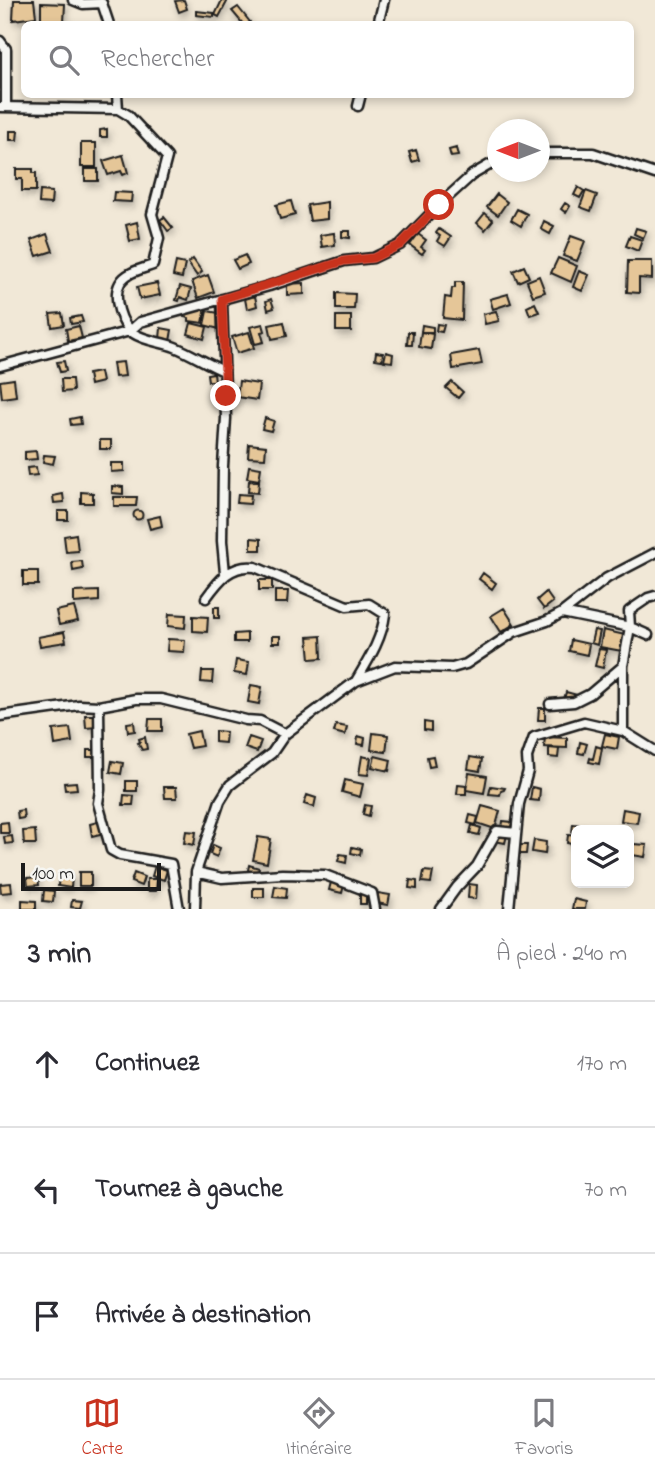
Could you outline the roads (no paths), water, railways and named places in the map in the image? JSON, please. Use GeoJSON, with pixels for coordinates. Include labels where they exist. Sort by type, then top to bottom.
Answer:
{"type":"FeatureCollection","features":[{"type":"Feature","properties":{"kind":"street"},"geometry":{"type":"LineString","coordinates":[[73,0],[83,4],[102,3],[109,21]]}},
{"type":"Feature","properties":{"kind":"street"},"geometry":{"type":"LineString","coordinates":[[379,21],[384,0]]}},
{"type":"Feature","properties":{"kind":"street"},"geometry":{"type":"LineString","coordinates":[[0,41],[6,49],[3,107],[118,109],[128,115],[167,157],[152,214],[159,238],[153,265],[134,272],[121,282],[117,292],[119,311],[130,331],[150,342],[173,346],[224,371]]}},
{"type":"Feature","properties":{"kind":"street"},"geometry":{"type":"LineString","coordinates":[[117,98],[118,109]]}},
{"type":"Feature","properties":{"kind":"street"},"geometry":{"type":"LineString","coordinates":[[358,106],[360,98]]}},
{"type":"Feature","properties":{"kind":"street"},"geometry":{"type":"LineString","coordinates":[[550,153],[593,153],[655,174]]}},
{"type":"Feature","properties":{"kind":"street"},"geometry":{"type":"LineString","coordinates":[[0,366],[130,331],[140,322],[344,261],[373,258],[400,245],[472,175],[487,166]]}},
{"type":"Feature","properties":{"kind":"street"},"geometry":{"type":"LineString","coordinates":[[222,299],[226,418],[222,541],[225,573]]}},
{"type":"Feature","properties":{"kind":"street"},"geometry":{"type":"LineString","coordinates":[[195,909],[195,872],[220,801],[230,785],[272,753],[285,734],[356,681],[395,666],[453,668],[466,664],[514,632],[562,613],[607,578],[655,553]]}},
{"type":"Feature","properties":{"kind":"street"},"geometry":{"type":"LineString","coordinates":[[206,598],[225,573],[247,566],[347,606],[369,604],[385,614],[383,630],[356,681]]}},
{"type":"Feature","properties":{"kind":"street"},"geometry":{"type":"LineString","coordinates":[[623,731],[623,666],[630,627],[629,611],[655,596]]}},
{"type":"Feature","properties":{"kind":"street"},"geometry":{"type":"LineString","coordinates":[[562,613],[630,627],[648,635]]}},
{"type":"Feature","properties":{"kind":"street"},"geometry":{"type":"LineString","coordinates":[[550,704],[574,702],[590,694],[623,666]]}},
{"type":"Feature","properties":{"kind":"street"},"geometry":{"type":"LineString","coordinates":[[0,716],[79,705],[99,706],[136,699],[160,699],[260,721],[285,734]]}},
{"type":"Feature","properties":{"kind":"street"},"geometry":{"type":"LineString","coordinates":[[99,706],[100,790],[97,803],[111,850],[120,856],[171,863],[179,909]]}},
{"type":"Feature","properties":{"kind":"street"},"geometry":{"type":"LineString","coordinates":[[509,909],[519,804],[528,771],[527,757],[534,737],[584,722],[623,731],[655,751]]}},
{"type":"Feature","properties":{"kind":"street"},"geometry":{"type":"LineString","coordinates":[[441,909],[477,866],[496,831],[516,833]]}},
{"type":"Feature","properties":{"kind":"street"},"geometry":{"type":"LineString","coordinates":[[195,872],[222,878],[282,874],[325,876],[372,893],[375,909]]}}]}
